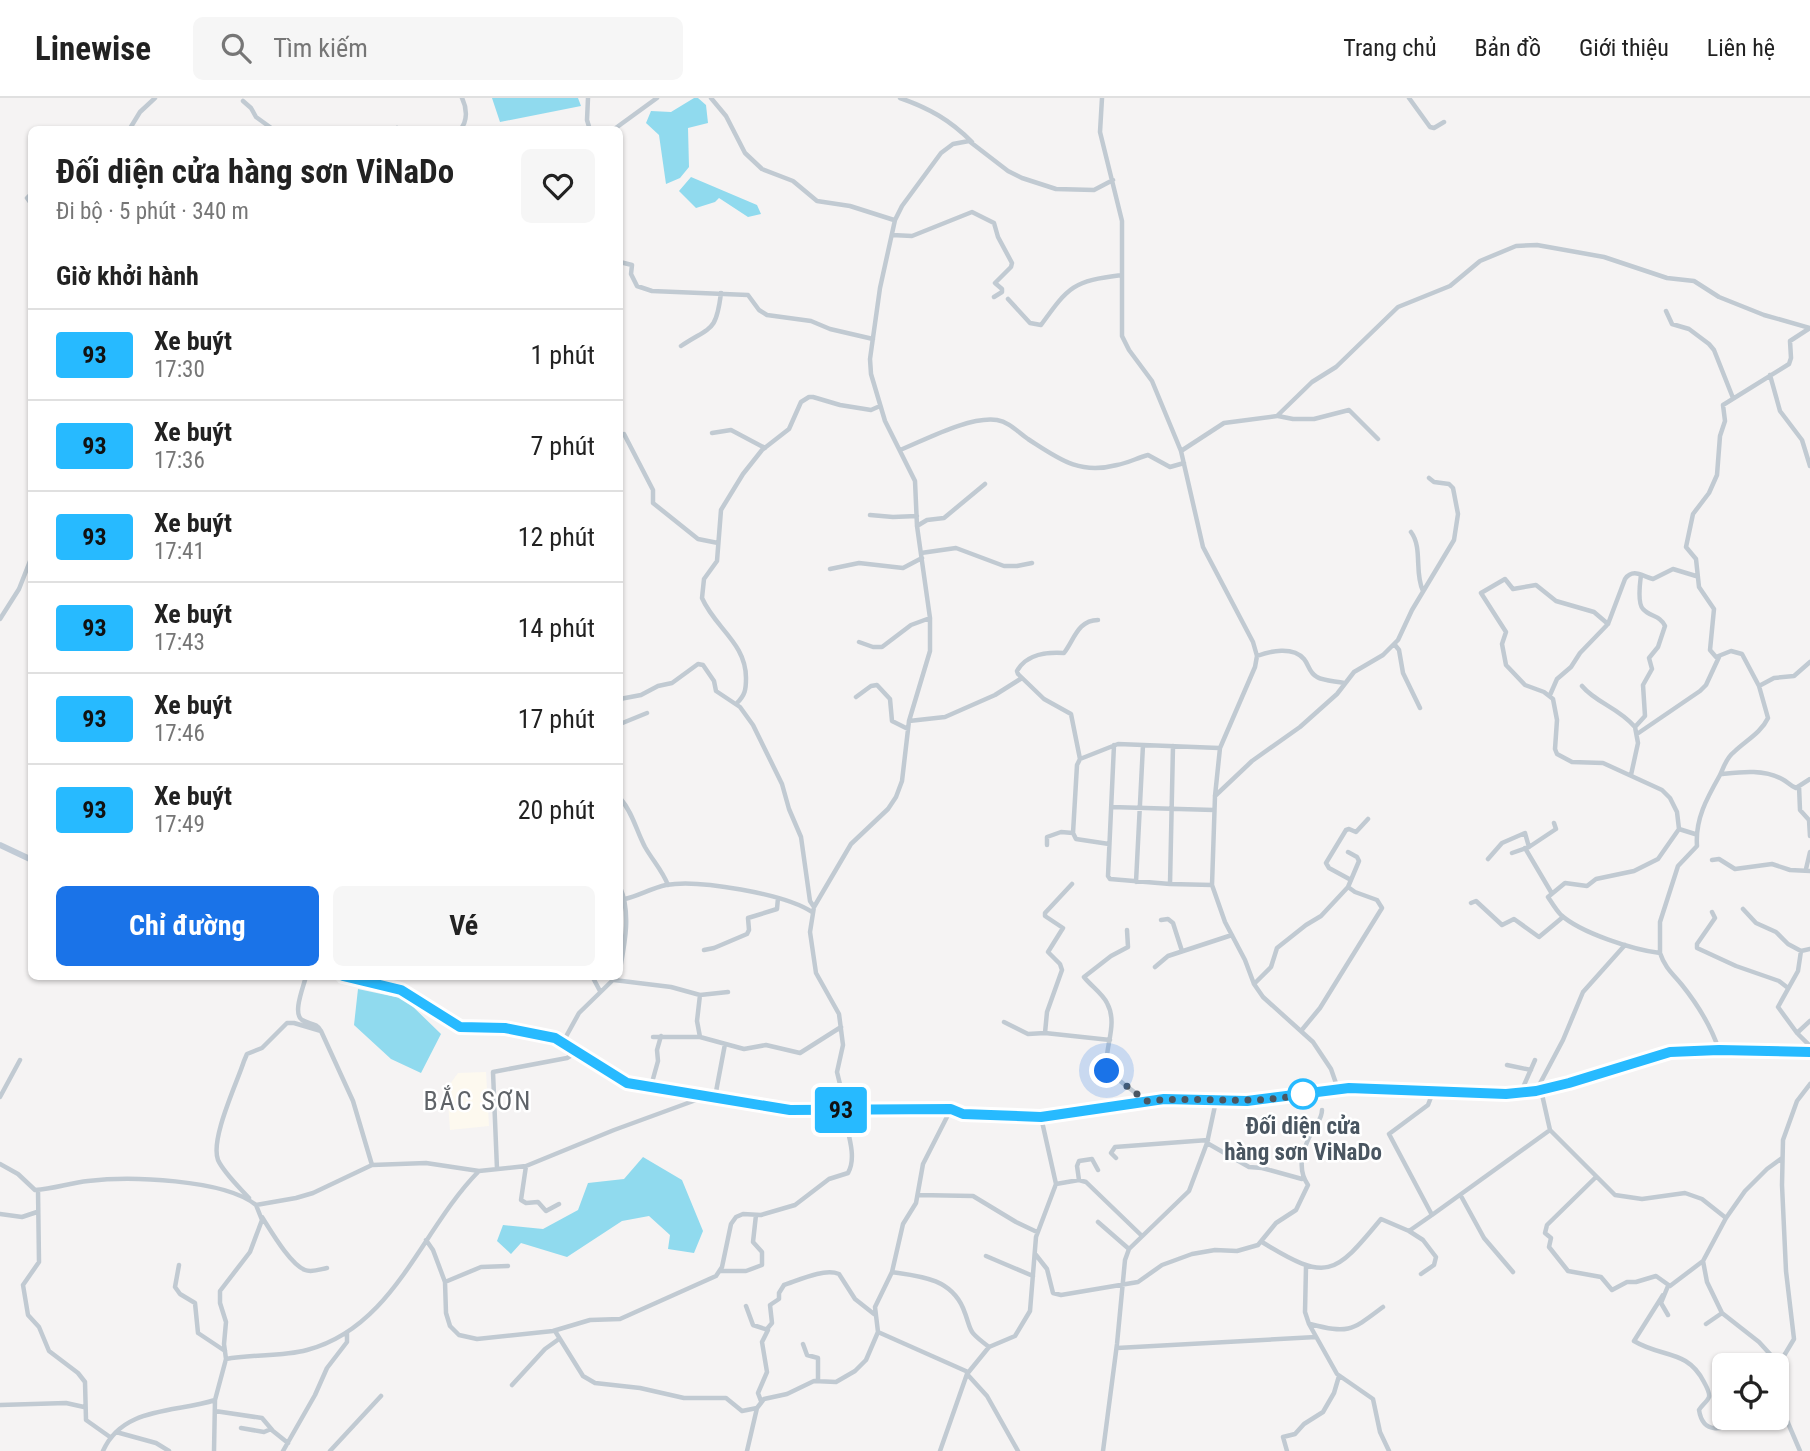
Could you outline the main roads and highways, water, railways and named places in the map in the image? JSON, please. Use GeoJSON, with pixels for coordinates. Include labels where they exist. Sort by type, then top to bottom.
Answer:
{"type":"FeatureCollection","features":[{"type":"Feature","properties":{"kind":"water"},"geometry":{"type":"Polygon","coordinates":[[[492,98],[578,98],[581,106],[500,122],[492,98]]]}},
{"type":"Feature","properties":{"kind":"water"},"geometry":{"type":"Polygon","coordinates":[[[694,98],[706,105],[708,123],[688,128],[689,167],[680,178],[666,184],[659,135],[646,123],[651,111],[671,112],[694,98]]]}},
{"type":"Feature","properties":{"kind":"water"},"geometry":{"type":"Polygon","coordinates":[[[691,177],[757,205],[761,214],[748,217],[719,198],[696,208],[679,191],[691,177]]]}},
{"type":"Feature","properties":{"kind":"water"},"geometry":{"type":"Polygon","coordinates":[[[358,989],[405,999],[441,1034],[421,1073],[391,1059],[354,1025],[358,989]]]}},
{"type":"Feature","properties":{"kind":"water"},"geometry":{"type":"Polygon","coordinates":[[[643,1157],[682,1180],[703,1231],[694,1253],[668,1249],[670,1235],[649,1216],[622,1221],[567,1257],[521,1243],[511,1254],[497,1241],[503,1225],[543,1229],[578,1210],[588,1183],[624,1179],[643,1157]]]}},
{"type":"Feature","properties":{"kind":"place","name":"Đối diện cửa hàng sơn ViNaDo"},"geometry":{"type":"Point","coordinates":[1303,1094]}},
{"type":"Feature","properties":{"kind":"district","name":"BẮC SƠN"},"geometry":{"type":"Point","coordinates":[478,1101]}}]}
